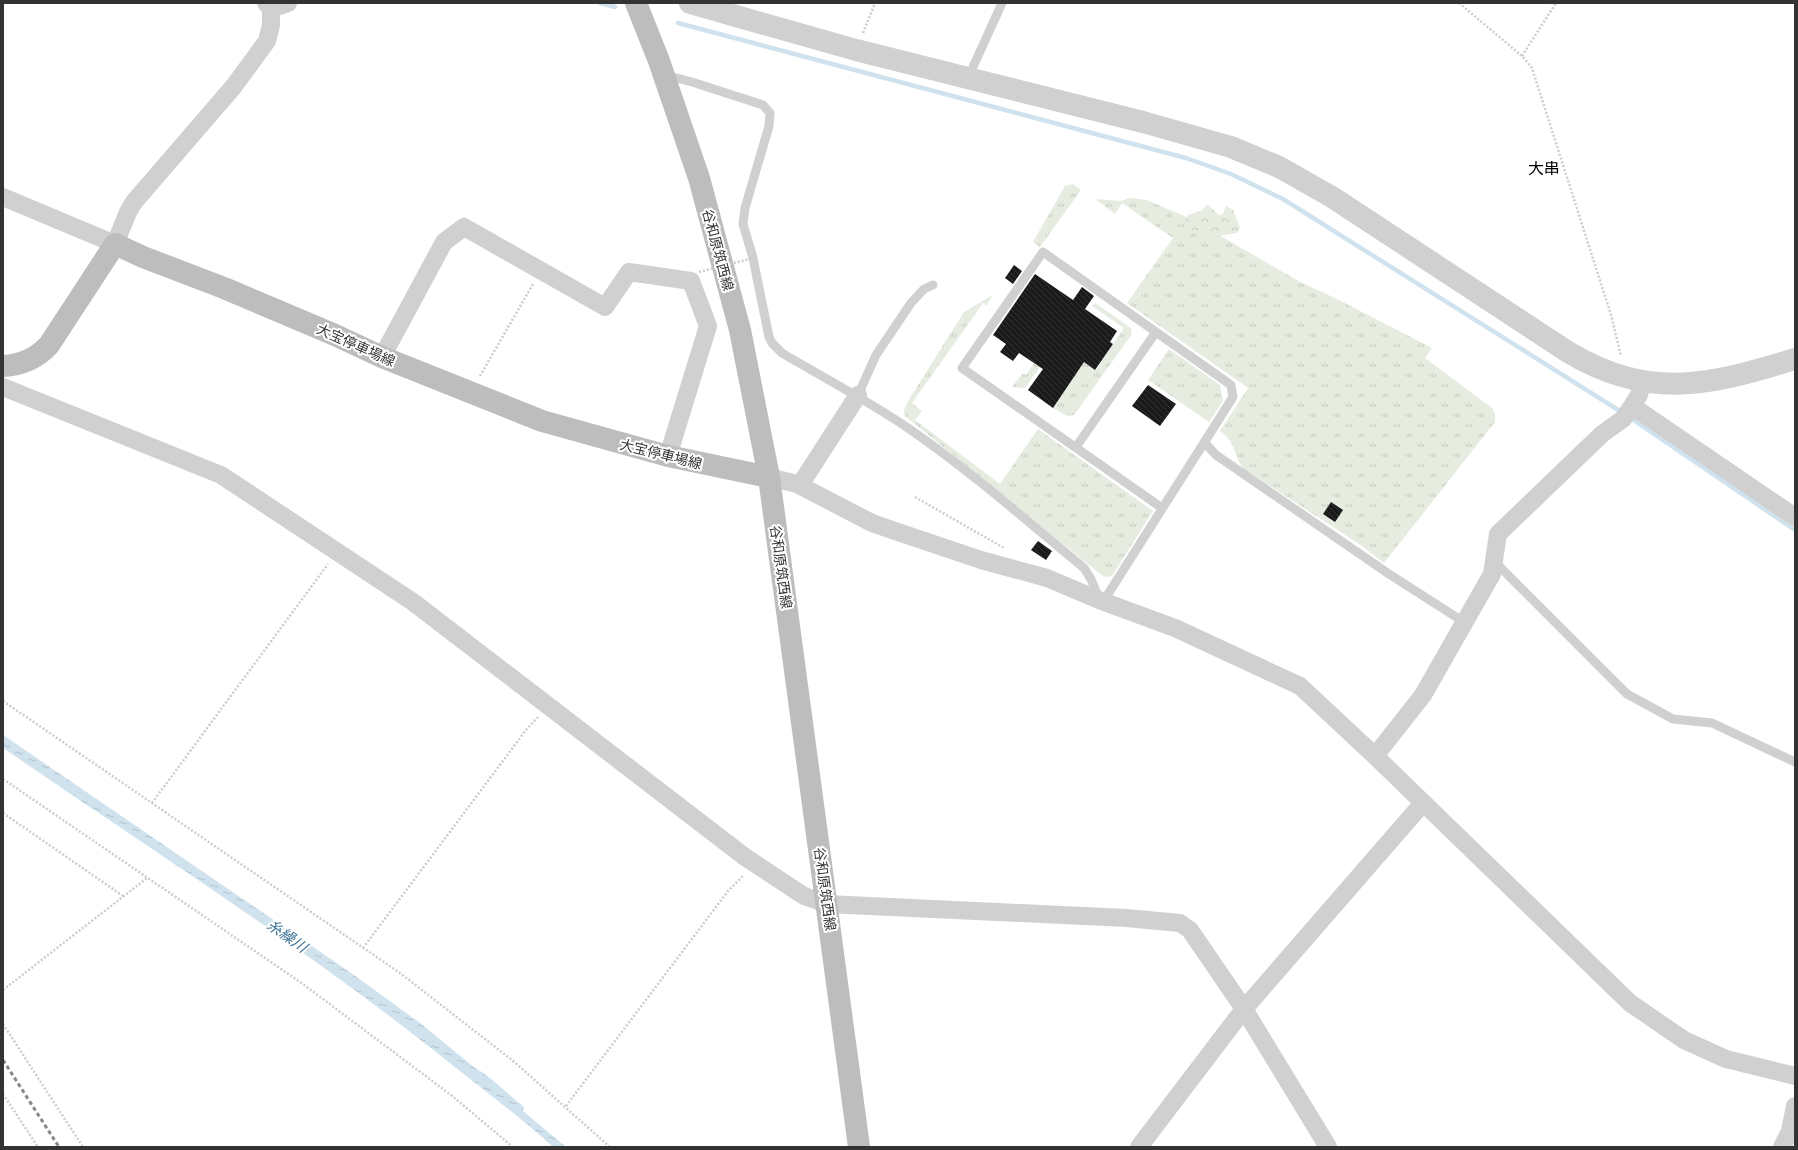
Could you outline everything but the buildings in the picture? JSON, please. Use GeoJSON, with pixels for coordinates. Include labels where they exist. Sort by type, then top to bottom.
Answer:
{"type":"FeatureCollection","features":[{"type":"Feature","properties":{"kind":"main road","name":"谷和原筑西線"},"geometry":{"type":"LineString","coordinates":[[636,3],[699,178],[740,330],[769,477],[859,1147]]}},
{"type":"Feature","properties":{"kind":"main road","name":"大宝停車場線"},"geometry":{"type":"LineString","coordinates":[[115,244],[143,257],[224,288],[314,326],[382,357],[542,422],[668,456],[769,477]]}},
{"type":"Feature","properties":{"kind":"main road"},"geometry":{"type":"LineString","coordinates":[[3,366],[20,363],[31,359],[42,352],[49,345],[115,244]]}},
{"type":"Feature","properties":{"kind":"street"},"geometry":{"type":"LineString","coordinates":[[3,197],[115,244],[128,212],[134,202],[234,86],[267,42],[271,25],[268,6],[288,3]]}},
{"type":"Feature","properties":{"kind":"street"},"geometry":{"type":"LineString","coordinates":[[690,3],[856,50],[1143,122],[1231,147],[1279,167],[1332,198],[1568,352],[1600,369],[1635,380],[1671,385],[1693,384],[1741,376],[1795,359]]}},
{"type":"Feature","properties":{"kind":"street"},"geometry":{"type":"LineString","coordinates":[[382,357],[444,242],[464,227],[605,307],[630,272],[690,281],[708,326],[668,456]]}},
{"type":"Feature","properties":{"kind":"street"},"geometry":{"type":"LineString","coordinates":[[1375,756],[1423,695],[1492,574],[1498,534],[1602,434],[1628,412],[1639,395],[1635,380]]}},
{"type":"Feature","properties":{"kind":"street"},"geometry":{"type":"LineString","coordinates":[[3,387],[221,475],[337,550],[413,602],[753,862],[804,896],[827,904],[1126,918],[1180,923],[1190,930],[1244,1009],[1328,1147]]}},
{"type":"Feature","properties":{"kind":"street"},"geometry":{"type":"LineString","coordinates":[[800,485],[858,395]]}},
{"type":"Feature","properties":{"kind":"street"},"geometry":{"type":"LineString","coordinates":[[1628,412],[1795,517]]}},
{"type":"Feature","properties":{"kind":"street"},"geometry":{"type":"LineString","coordinates":[[769,477],[800,485],[872,522],[894,531],[981,560],[1047,578],[1101,601],[1175,628],[1300,686],[1375,756],[1630,1003],[1684,1040],[1726,1059],[1795,1076]]}},
{"type":"Feature","properties":{"kind":"street"},"geometry":{"type":"LineString","coordinates":[[1139,1147],[1244,1009],[1423,803]]}},
{"type":"Feature","properties":{"kind":"street"},"geometry":{"type":"LineString","coordinates":[[1782,1147],[1790,1131],[1795,1106]]}},
{"type":"Feature","properties":{"kind":"lane"},"geometry":{"type":"LineString","coordinates":[[968,78],[1002,3]]}},
{"type":"Feature","properties":{"kind":"lane"},"geometry":{"type":"LineString","coordinates":[[663,75],[692,82],[763,105],[770,113],[769,126],[745,208],[743,224],[753,258],[769,337],[772,343],[782,353],[858,395],[908,428],[999,497],[1084,568],[1101,601]]}},
{"type":"Feature","properties":{"kind":"lane"},"geometry":{"type":"LineString","coordinates":[[1101,601],[1162,508],[1233,397],[1231,385],[1043,252],[962,368],[1162,508]]}},
{"type":"Feature","properties":{"kind":"lane"},"geometry":{"type":"LineString","coordinates":[[858,395],[876,355],[911,303],[924,289],[933,285]]}},
{"type":"Feature","properties":{"kind":"lane"},"geometry":{"type":"LineString","coordinates":[[1076,447],[1156,332]]}},
{"type":"Feature","properties":{"kind":"lane"},"geometry":{"type":"LineString","coordinates":[[1204,442],[1216,455],[1389,574],[1464,622]]}},
{"type":"Feature","properties":{"kind":"lane"},"geometry":{"type":"LineString","coordinates":[[1494,560],[1627,694],[1673,720],[1712,723],[1795,762]]}},
{"type":"Feature","properties":{"kind":"path"},"geometry":{"type":"LineString","coordinates":[[856,50],[875,3]]}},
{"type":"Feature","properties":{"kind":"path"},"geometry":{"type":"LineString","coordinates":[[1459,3],[1522,56],[1532,68],[1611,316],[1635,380]]}},
{"type":"Feature","properties":{"kind":"path"},"geometry":{"type":"LineString","coordinates":[[1522,56],[1556,3]]}},
{"type":"Feature","properties":{"kind":"path"},"geometry":{"type":"LineString","coordinates":[[699,272],[753,258]]}},
{"type":"Feature","properties":{"kind":"path"},"geometry":{"type":"LineString","coordinates":[[470,393],[540,271]]}},
{"type":"Feature","properties":{"kind":"path"},"geometry":{"type":"LineString","coordinates":[[915,497],[1007,550]]}},
{"type":"Feature","properties":{"kind":"path"},"geometry":{"type":"LineString","coordinates":[[152,802],[337,550]]}},
{"type":"Feature","properties":{"kind":"path"},"geometry":{"type":"LineString","coordinates":[[3,701],[400,973],[480,1034],[566,1106],[610,1147]]}},
{"type":"Feature","properties":{"kind":"path"},"geometry":{"type":"LineString","coordinates":[[363,948],[526,730],[548,706]]}},
{"type":"Feature","properties":{"kind":"path"},"geometry":{"type":"LineString","coordinates":[[3,779],[349,1017],[451,1095],[514,1147]]}},
{"type":"Feature","properties":{"kind":"path"},"geometry":{"type":"LineString","coordinates":[[3,813],[123,896]]}},
{"type":"Feature","properties":{"kind":"path"},"geometry":{"type":"LineString","coordinates":[[566,1106],[723,897],[753,862]]}},
{"type":"Feature","properties":{"kind":"path"},"geometry":{"type":"LineString","coordinates":[[3,990],[147,878]]}},
{"type":"Feature","properties":{"kind":"path"},"geometry":{"type":"LineString","coordinates":[[3,1024],[83,1147]]}},
{"type":"Feature","properties":{"kind":"path"},"geometry":{"type":"LineString","coordinates":[[3,1094],[38,1147]]}},
{"type":"Feature","properties":{"kind":"green space"},"geometry":{"type":"Polygon","coordinates":[[[1073,184],[1081,190],[1040,247],[1033,242],[1065,186],[1073,184]]]}},
{"type":"Feature","properties":{"kind":"green space"},"geometry":{"type":"Polygon","coordinates":[[[1129,198],[1147,200],[1191,219],[1300,282],[1337,299],[1432,348],[1425,358],[1492,408],[1495,414],[1495,422],[1384,563],[1362,546],[1244,469],[1240,464],[1232,444],[1220,431],[1248,388],[1127,303],[1173,238],[1122,203],[1115,214],[1095,199],[1122,201],[1129,198]]]}},
{"type":"Feature","properties":{"kind":"green space"},"geometry":{"type":"Polygon","coordinates":[[[1208,205],[1219,215],[1223,214],[1226,206],[1233,210],[1240,228],[1237,233],[1208,238],[1186,227],[1185,221],[1188,215],[1203,210],[1205,206],[1208,205]]]}},
{"type":"Feature","properties":{"kind":"green space"},"geometry":{"type":"Polygon","coordinates":[[[993,295],[987,305],[983,303],[912,403],[922,411],[915,420],[1000,484],[1038,429],[1153,511],[1112,576],[1104,577],[905,416],[904,410],[910,398],[964,312],[993,295]]]}},
{"type":"Feature","properties":{"kind":"green space"},"geometry":{"type":"Polygon","coordinates":[[[1095,303],[1131,328],[1132,334],[1074,415],[1067,416],[1053,408],[1084,362],[1096,370],[1124,328],[1092,306],[1095,303]]]}},
{"type":"Feature","properties":{"kind":"green space"},"geometry":{"type":"Polygon","coordinates":[[[1169,349],[1220,385],[1223,401],[1209,422],[1148,380],[1169,349]]]}},
{"type":"Feature","properties":{"kind":"green space"},"geometry":{"type":"Polygon","coordinates":[[[1034,363],[1040,367],[1025,388],[1012,387],[1023,373],[1026,375],[1034,363]]]}},
{"type":"Feature","properties":{"kind":"water","name":"糸繰川"},"geometry":{"type":"Polygon","coordinates":[[[3,735],[354,975],[420,1023],[524,1107],[523,1111],[566,1147],[553,1147],[510,1110],[436,1052],[331,973],[277,934],[3,748],[3,735]]]}},
{"type":"Feature","properties":{"kind":"waterway"},"geometry":{"type":"LineString","coordinates":[[600,3],[615,7]]}},
{"type":"Feature","properties":{"kind":"waterway"},"geometry":{"type":"LineString","coordinates":[[678,23],[1186,158],[1231,174],[1283,199],[1623,413]]}},
{"type":"Feature","properties":{"kind":"waterway"},"geometry":{"type":"LineString","coordinates":[[1629,417],[1795,530]]}},
{"type":"Feature","properties":{"kind":"railway"},"geometry":{"type":"LineString","coordinates":[[3,1060],[59,1147]]}},
{"type":"Feature","properties":{"kind":"district","name":"大串"},"geometry":{"type":"Point","coordinates":[1544,168]}}]}
